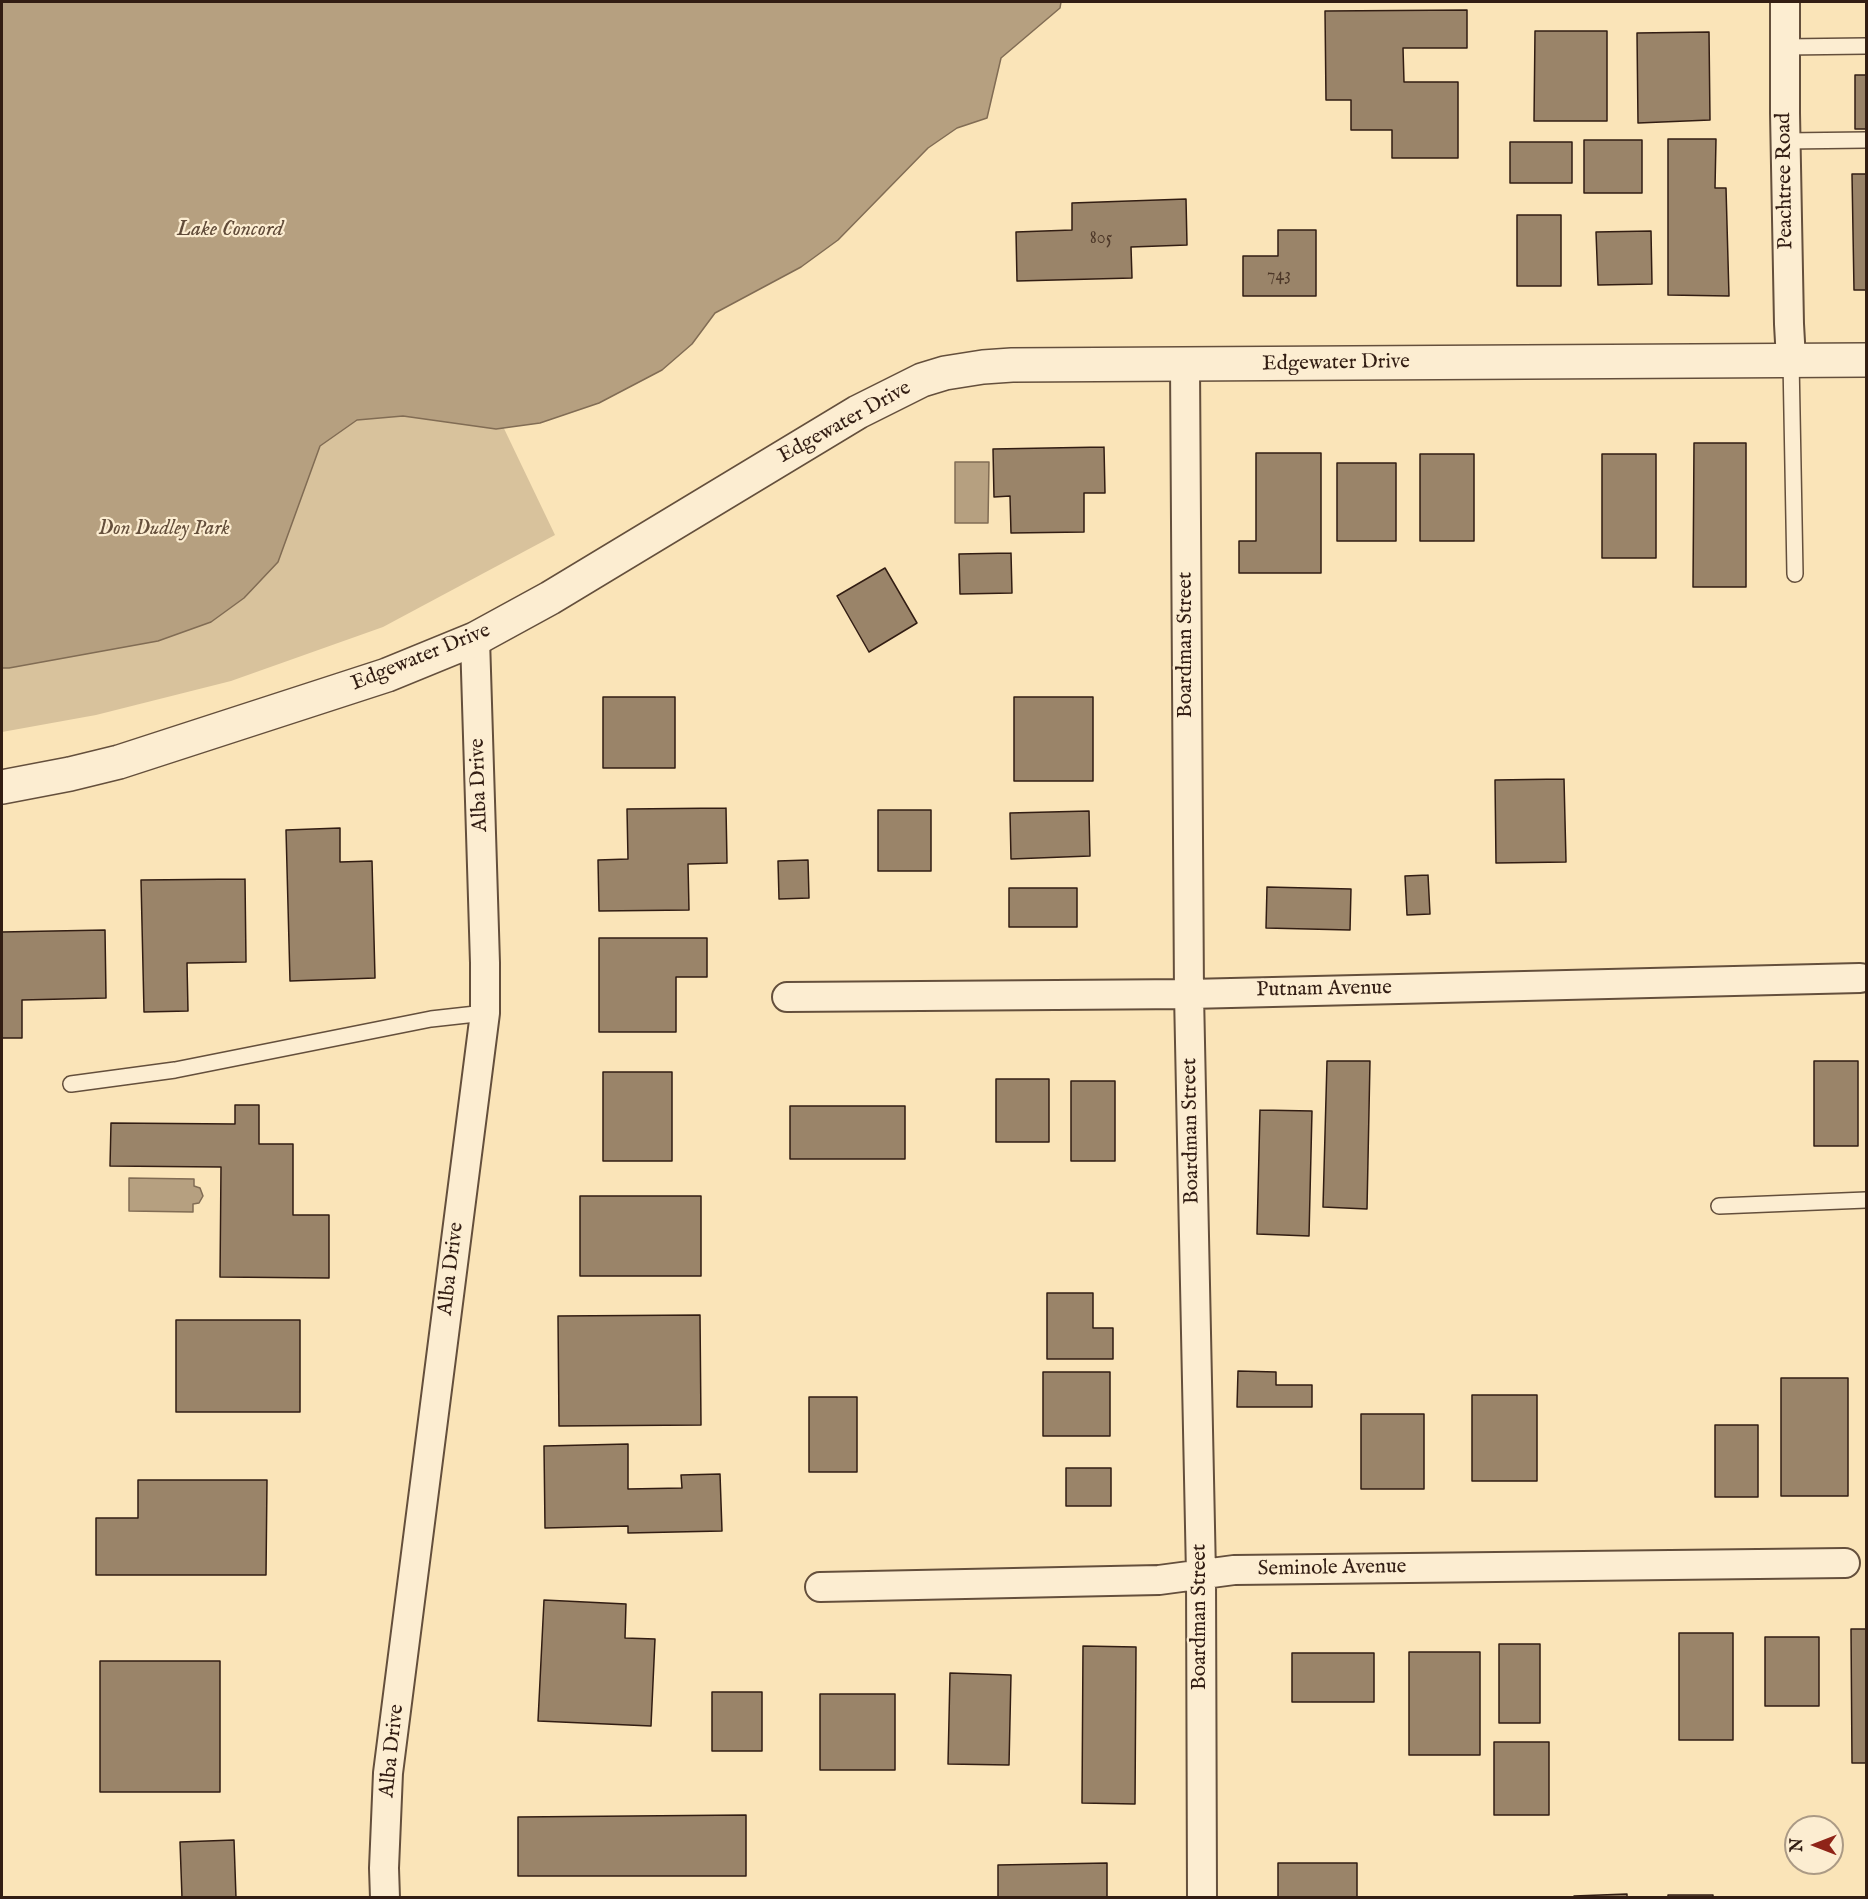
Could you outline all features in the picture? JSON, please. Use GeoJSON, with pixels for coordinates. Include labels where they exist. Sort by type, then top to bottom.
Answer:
{"type":"FeatureCollection","features":[{"type":"Feature","properties":{"kind":"street","name":"Peachtree Road"},"geometry":{"type":"LineString","coordinates":[[1785,2],[1791,360]]}},
{"type":"Feature","properties":{"kind":"street","name":"Edgewater Drive"},"geometry":{"type":"LineString","coordinates":[[2,787],[40,781],[119,762],[387,675],[475,639],[550,598],[858,412],[922,380],[962,370],[1002,366],[1866,360]]}},
{"type":"Feature","properties":{"kind":"street","name":"Boardman Street"},"geometry":{"type":"LineString","coordinates":[[1185,365],[1189,994],[1201,1575],[1202,1898]]}},
{"type":"Feature","properties":{"kind":"street","name":"Alba Drive"},"geometry":{"type":"LineString","coordinates":[[385,1898],[388,1773],[485,1013],[475,639]]}},
{"type":"Feature","properties":{"kind":"street","name":"Putnam Avenue"},"geometry":{"type":"LineString","coordinates":[[787,997],[1189,994],[1860,978]]}},
{"type":"Feature","properties":{"kind":"street","name":"Seminole Avenue"},"geometry":{"type":"LineString","coordinates":[[820,1587],[1159,1580],[1234,1570],[1859,1562]]}},
{"type":"Feature","properties":{"kind":"lane"},"geometry":{"type":"LineString","coordinates":[[1785,47],[1866,46]]}},
{"type":"Feature","properties":{"kind":"lane"},"geometry":{"type":"LineString","coordinates":[[1786,141],[1866,140]]}},
{"type":"Feature","properties":{"kind":"lane"},"geometry":{"type":"LineString","coordinates":[[1791,360],[1795,574]]}},
{"type":"Feature","properties":{"kind":"lane"},"geometry":{"type":"LineString","coordinates":[[71,1084],[175,1070],[431,1019],[485,1013]]}},
{"type":"Feature","properties":{"kind":"lane"},"geometry":{"type":"LineString","coordinates":[[1719,1206],[1866,1200]]}},
{"type":"Feature","properties":{"kind":"green space","name":"Don Dudley Park"},"geometry":{"type":"Polygon","coordinates":[[[2,368],[475,368],[555,535],[383,627],[231,681],[96,715],[2,732],[2,368]]]}},
{"type":"Feature","properties":{"kind":"water","name":"Lake Concord"},"geometry":{"type":"Polygon","coordinates":[[[2,2],[1061,2],[1060,8],[1001,58],[987,118],[957,128],[928,148],[838,240],[801,267],[715,313],[692,344],[662,370],[599,403],[540,423],[496,429],[403,416],[357,420],[320,446],[278,562],[244,598],[211,622],[158,641],[2,668],[2,2]]]}},
{"type":"Feature","properties":{"kind":"water"},"geometry":{"type":"Polygon","coordinates":[[[955,462],[989,462],[988,523],[955,523],[955,462]]]}},
{"type":"Feature","properties":{"kind":"water"},"geometry":{"type":"Polygon","coordinates":[[[129,1178],[194,1179],[194,1186],[200,1188],[203,1196],[199,1203],[193,1204],[193,1212],[129,1211],[129,1178]]]}},
{"type":"Feature","properties":{"kind":"building"},"geometry":{"type":"Polygon","coordinates":[[[1467,10],[1467,48],[1403,48],[1404,82],[1458,82],[1458,158],[1392,158],[1392,130],[1351,130],[1351,100],[1326,100],[1325,11],[1467,10]]]}},
{"type":"Feature","properties":{"kind":"building"},"geometry":{"type":"Polygon","coordinates":[[[1535,31],[1607,31],[1607,121],[1534,121],[1535,31]]]}},
{"type":"Feature","properties":{"kind":"building"},"geometry":{"type":"Polygon","coordinates":[[[1709,32],[1710,120],[1638,123],[1637,33],[1709,32]]]}},
{"type":"Feature","properties":{"kind":"building"},"geometry":{"type":"Polygon","coordinates":[[[1855,75],[1866,75],[1866,129],[1855,129],[1855,75]]]}},
{"type":"Feature","properties":{"kind":"building"},"geometry":{"type":"Polygon","coordinates":[[[1668,139],[1716,139],[1715,188],[1726,188],[1729,296],[1668,295],[1668,139]]]}},
{"type":"Feature","properties":{"kind":"building"},"geometry":{"type":"Polygon","coordinates":[[[1584,140],[1642,140],[1642,193],[1584,193],[1584,140]]]}},
{"type":"Feature","properties":{"kind":"building"},"geometry":{"type":"Polygon","coordinates":[[[1510,142],[1572,142],[1572,183],[1510,183],[1510,142]]]}},
{"type":"Feature","properties":{"kind":"building"},"geometry":{"type":"Polygon","coordinates":[[[1852,174],[1866,174],[1866,290],[1854,290],[1852,174]]]}},
{"type":"Feature","properties":{"kind":"building"},"geometry":{"type":"Polygon","coordinates":[[[1186,199],[1187,245],[1131,247],[1132,278],[1017,281],[1016,232],[1072,230],[1072,203],[1186,199]]]}},
{"type":"Feature","properties":{"kind":"building"},"geometry":{"type":"Polygon","coordinates":[[[1517,215],[1561,215],[1561,286],[1517,286],[1517,215]]]}},
{"type":"Feature","properties":{"kind":"building"},"geometry":{"type":"Polygon","coordinates":[[[1278,230],[1316,230],[1316,296],[1243,296],[1243,256],[1278,256],[1278,230]]]}},
{"type":"Feature","properties":{"kind":"building"},"geometry":{"type":"Polygon","coordinates":[[[1651,231],[1652,284],[1598,285],[1596,232],[1651,231]]]}},
{"type":"Feature","properties":{"kind":"building"},"geometry":{"type":"Polygon","coordinates":[[[1694,443],[1746,443],[1746,587],[1693,587],[1694,443]]]}},
{"type":"Feature","properties":{"kind":"building"},"geometry":{"type":"Polygon","coordinates":[[[1104,447],[1105,493],[1084,493],[1084,532],[1011,533],[1010,496],[994,497],[993,449],[1104,447]]]}},
{"type":"Feature","properties":{"kind":"building"},"geometry":{"type":"Polygon","coordinates":[[[1256,453],[1321,453],[1321,573],[1239,573],[1239,541],[1256,541],[1256,453]]]}},
{"type":"Feature","properties":{"kind":"building"},"geometry":{"type":"Polygon","coordinates":[[[1420,454],[1474,454],[1474,541],[1420,541],[1420,454]]]}},
{"type":"Feature","properties":{"kind":"building"},"geometry":{"type":"Polygon","coordinates":[[[1602,454],[1656,454],[1656,558],[1602,558],[1602,454]]]}},
{"type":"Feature","properties":{"kind":"building"},"geometry":{"type":"Polygon","coordinates":[[[1337,463],[1396,463],[1396,541],[1337,541],[1337,463]]]}},
{"type":"Feature","properties":{"kind":"building"},"geometry":{"type":"Polygon","coordinates":[[[1011,553],[1012,593],[960,594],[959,554],[1011,553]]]}},
{"type":"Feature","properties":{"kind":"building"},"geometry":{"type":"Polygon","coordinates":[[[885,568],[917,623],[869,652],[837,596],[885,568]]]}},
{"type":"Feature","properties":{"kind":"building"},"geometry":{"type":"Polygon","coordinates":[[[603,697],[675,697],[675,768],[603,768],[603,697]]]}},
{"type":"Feature","properties":{"kind":"building"},"geometry":{"type":"Polygon","coordinates":[[[1014,697],[1093,697],[1093,781],[1014,781],[1014,697]]]}},
{"type":"Feature","properties":{"kind":"building"},"geometry":{"type":"Polygon","coordinates":[[[1564,779],[1566,862],[1496,863],[1495,780],[1564,779]]]}},
{"type":"Feature","properties":{"kind":"building"},"geometry":{"type":"Polygon","coordinates":[[[726,808],[727,863],[688,864],[689,910],[599,911],[598,860],[628,859],[627,809],[726,808]]]}},
{"type":"Feature","properties":{"kind":"building"},"geometry":{"type":"Polygon","coordinates":[[[878,810],[931,810],[931,871],[878,871],[878,810]]]}},
{"type":"Feature","properties":{"kind":"building"},"geometry":{"type":"Polygon","coordinates":[[[1089,811],[1090,856],[1011,859],[1010,813],[1089,811]]]}},
{"type":"Feature","properties":{"kind":"building"},"geometry":{"type":"Polygon","coordinates":[[[340,828],[340,862],[372,861],[375,978],[290,981],[286,830],[340,828]]]}},
{"type":"Feature","properties":{"kind":"building"},"geometry":{"type":"Polygon","coordinates":[[[808,860],[809,898],[779,899],[778,861],[808,860]]]}},
{"type":"Feature","properties":{"kind":"building"},"geometry":{"type":"Polygon","coordinates":[[[1428,875],[1430,914],[1407,915],[1405,876],[1428,875]]]}},
{"type":"Feature","properties":{"kind":"building"},"geometry":{"type":"Polygon","coordinates":[[[245,879],[246,962],[187,963],[188,1011],[144,1012],[141,880],[245,879]]]}},
{"type":"Feature","properties":{"kind":"building"},"geometry":{"type":"Polygon","coordinates":[[[1267,887],[1351,889],[1350,930],[1266,928],[1267,887]]]}},
{"type":"Feature","properties":{"kind":"building"},"geometry":{"type":"Polygon","coordinates":[[[1009,888],[1077,888],[1077,927],[1009,927],[1009,888]]]}},
{"type":"Feature","properties":{"kind":"building"},"geometry":{"type":"Polygon","coordinates":[[[105,930],[106,998],[22,1000],[22,1038],[2,1038],[2,932],[105,930]]]}},
{"type":"Feature","properties":{"kind":"building"},"geometry":{"type":"Polygon","coordinates":[[[599,938],[707,938],[707,977],[676,977],[676,1032],[599,1032],[599,938]]]}},
{"type":"Feature","properties":{"kind":"building"},"geometry":{"type":"Polygon","coordinates":[[[1327,1061],[1370,1061],[1367,1209],[1323,1207],[1327,1061]]]}},
{"type":"Feature","properties":{"kind":"building"},"geometry":{"type":"Polygon","coordinates":[[[1814,1061],[1858,1061],[1858,1146],[1814,1146],[1814,1061]]]}},
{"type":"Feature","properties":{"kind":"building"},"geometry":{"type":"Polygon","coordinates":[[[603,1072],[672,1072],[672,1161],[603,1161],[603,1072]]]}},
{"type":"Feature","properties":{"kind":"building"},"geometry":{"type":"Polygon","coordinates":[[[996,1079],[1049,1079],[1049,1142],[996,1142],[996,1079]]]}},
{"type":"Feature","properties":{"kind":"building"},"geometry":{"type":"Polygon","coordinates":[[[1071,1081],[1115,1081],[1115,1161],[1071,1161],[1071,1081]]]}},
{"type":"Feature","properties":{"kind":"building"},"geometry":{"type":"Polygon","coordinates":[[[235,1105],[259,1105],[259,1144],[293,1144],[293,1215],[329,1215],[329,1278],[220,1277],[221,1167],[110,1166],[111,1123],[235,1124],[235,1105]]]}},
{"type":"Feature","properties":{"kind":"building"},"geometry":{"type":"Polygon","coordinates":[[[790,1106],[905,1106],[905,1159],[790,1159],[790,1106]]]}},
{"type":"Feature","properties":{"kind":"building"},"geometry":{"type":"Polygon","coordinates":[[[1260,1110],[1312,1111],[1309,1236],[1257,1234],[1260,1110]]]}},
{"type":"Feature","properties":{"kind":"building"},"geometry":{"type":"Polygon","coordinates":[[[580,1196],[701,1196],[701,1276],[580,1276],[580,1196]]]}},
{"type":"Feature","properties":{"kind":"building"},"geometry":{"type":"Polygon","coordinates":[[[1047,1293],[1093,1293],[1093,1328],[1113,1328],[1113,1359],[1047,1359],[1047,1293]]]}},
{"type":"Feature","properties":{"kind":"building"},"geometry":{"type":"Polygon","coordinates":[[[700,1315],[701,1425],[559,1426],[558,1316],[700,1315]]]}},
{"type":"Feature","properties":{"kind":"building"},"geometry":{"type":"Polygon","coordinates":[[[176,1320],[300,1320],[300,1412],[176,1412],[176,1320]]]}},
{"type":"Feature","properties":{"kind":"building"},"geometry":{"type":"Polygon","coordinates":[[[1238,1371],[1276,1372],[1276,1385],[1312,1385],[1312,1407],[1237,1407],[1238,1371]]]}},
{"type":"Feature","properties":{"kind":"building"},"geometry":{"type":"Polygon","coordinates":[[[1043,1372],[1110,1372],[1110,1436],[1043,1436],[1043,1372]]]}},
{"type":"Feature","properties":{"kind":"building"},"geometry":{"type":"Polygon","coordinates":[[[1781,1378],[1848,1378],[1848,1496],[1781,1496],[1781,1378]]]}},
{"type":"Feature","properties":{"kind":"building"},"geometry":{"type":"Polygon","coordinates":[[[1472,1395],[1537,1395],[1537,1481],[1472,1481],[1472,1395]]]}},
{"type":"Feature","properties":{"kind":"building"},"geometry":{"type":"Polygon","coordinates":[[[809,1397],[857,1397],[857,1472],[809,1472],[809,1397]]]}},
{"type":"Feature","properties":{"kind":"building"},"geometry":{"type":"Polygon","coordinates":[[[1361,1414],[1424,1414],[1424,1489],[1361,1489],[1361,1414]]]}},
{"type":"Feature","properties":{"kind":"building"},"geometry":{"type":"Polygon","coordinates":[[[1715,1425],[1758,1425],[1758,1497],[1715,1497],[1715,1425]]]}},
{"type":"Feature","properties":{"kind":"building"},"geometry":{"type":"Polygon","coordinates":[[[628,1444],[628,1489],[682,1488],[681,1475],[720,1474],[722,1531],[628,1533],[628,1526],[545,1528],[544,1446],[628,1444]]]}},
{"type":"Feature","properties":{"kind":"building"},"geometry":{"type":"Polygon","coordinates":[[[1066,1468],[1111,1468],[1111,1506],[1066,1506],[1066,1468]]]}},
{"type":"Feature","properties":{"kind":"building"},"geometry":{"type":"Polygon","coordinates":[[[138,1480],[267,1480],[266,1575],[96,1575],[96,1518],[138,1518],[138,1480]]]}},
{"type":"Feature","properties":{"kind":"building"},"geometry":{"type":"Polygon","coordinates":[[[544,1600],[626,1604],[625,1638],[655,1639],[651,1726],[538,1721],[544,1600]]]}},
{"type":"Feature","properties":{"kind":"building"},"geometry":{"type":"Polygon","coordinates":[[[1851,1629],[1866,1629],[1866,1763],[1852,1763],[1851,1629]]]}},
{"type":"Feature","properties":{"kind":"building"},"geometry":{"type":"Polygon","coordinates":[[[1679,1633],[1733,1633],[1733,1740],[1679,1740],[1679,1633]]]}},
{"type":"Feature","properties":{"kind":"building"},"geometry":{"type":"Polygon","coordinates":[[[1765,1637],[1819,1637],[1819,1706],[1765,1706],[1765,1637]]]}},
{"type":"Feature","properties":{"kind":"building"},"geometry":{"type":"Polygon","coordinates":[[[1499,1644],[1540,1644],[1540,1723],[1499,1723],[1499,1644]]]}},
{"type":"Feature","properties":{"kind":"building"},"geometry":{"type":"Polygon","coordinates":[[[1083,1646],[1136,1647],[1135,1804],[1082,1803],[1083,1646]]]}},
{"type":"Feature","properties":{"kind":"building"},"geometry":{"type":"Polygon","coordinates":[[[1409,1652],[1480,1652],[1480,1755],[1409,1755],[1409,1652]]]}},
{"type":"Feature","properties":{"kind":"building"},"geometry":{"type":"Polygon","coordinates":[[[1292,1653],[1374,1653],[1374,1702],[1292,1702],[1292,1653]]]}},
{"type":"Feature","properties":{"kind":"building"},"geometry":{"type":"Polygon","coordinates":[[[100,1661],[220,1661],[220,1792],[100,1792],[100,1661]]]}},
{"type":"Feature","properties":{"kind":"building"},"geometry":{"type":"Polygon","coordinates":[[[950,1673],[1011,1675],[1009,1765],[948,1764],[950,1673]]]}},
{"type":"Feature","properties":{"kind":"building"},"geometry":{"type":"Polygon","coordinates":[[[712,1692],[762,1692],[762,1751],[712,1751],[712,1692]]]}},
{"type":"Feature","properties":{"kind":"building"},"geometry":{"type":"Polygon","coordinates":[[[820,1694],[895,1694],[895,1770],[820,1770],[820,1694]]]}},
{"type":"Feature","properties":{"kind":"building"},"geometry":{"type":"Polygon","coordinates":[[[1494,1742],[1549,1742],[1549,1815],[1494,1815],[1494,1742]]]}},
{"type":"Feature","properties":{"kind":"building"},"geometry":{"type":"Polygon","coordinates":[[[746,1815],[746,1876],[518,1876],[518,1817],[746,1815]]]}},
{"type":"Feature","properties":{"kind":"building"},"geometry":{"type":"Polygon","coordinates":[[[234,1840],[236,1898],[182,1898],[180,1842],[234,1840]]]}},
{"type":"Feature","properties":{"kind":"building"},"geometry":{"type":"Polygon","coordinates":[[[1107,1863],[1107,1898],[998,1898],[998,1865],[1107,1863]]]}},
{"type":"Feature","properties":{"kind":"building"},"geometry":{"type":"Polygon","coordinates":[[[1278,1863],[1357,1863],[1357,1898],[1278,1898],[1278,1863]]]}},
{"type":"Feature","properties":{"kind":"building"},"geometry":{"type":"Polygon","coordinates":[[[1627,1894],[1627,1898],[1574,1898],[1574,1896],[1627,1894]]]}},
{"type":"Feature","properties":{"kind":"building"},"geometry":{"type":"Polygon","coordinates":[[[1668,1895],[1713,1895],[1713,1898],[1668,1898],[1668,1895]]]}}]}
